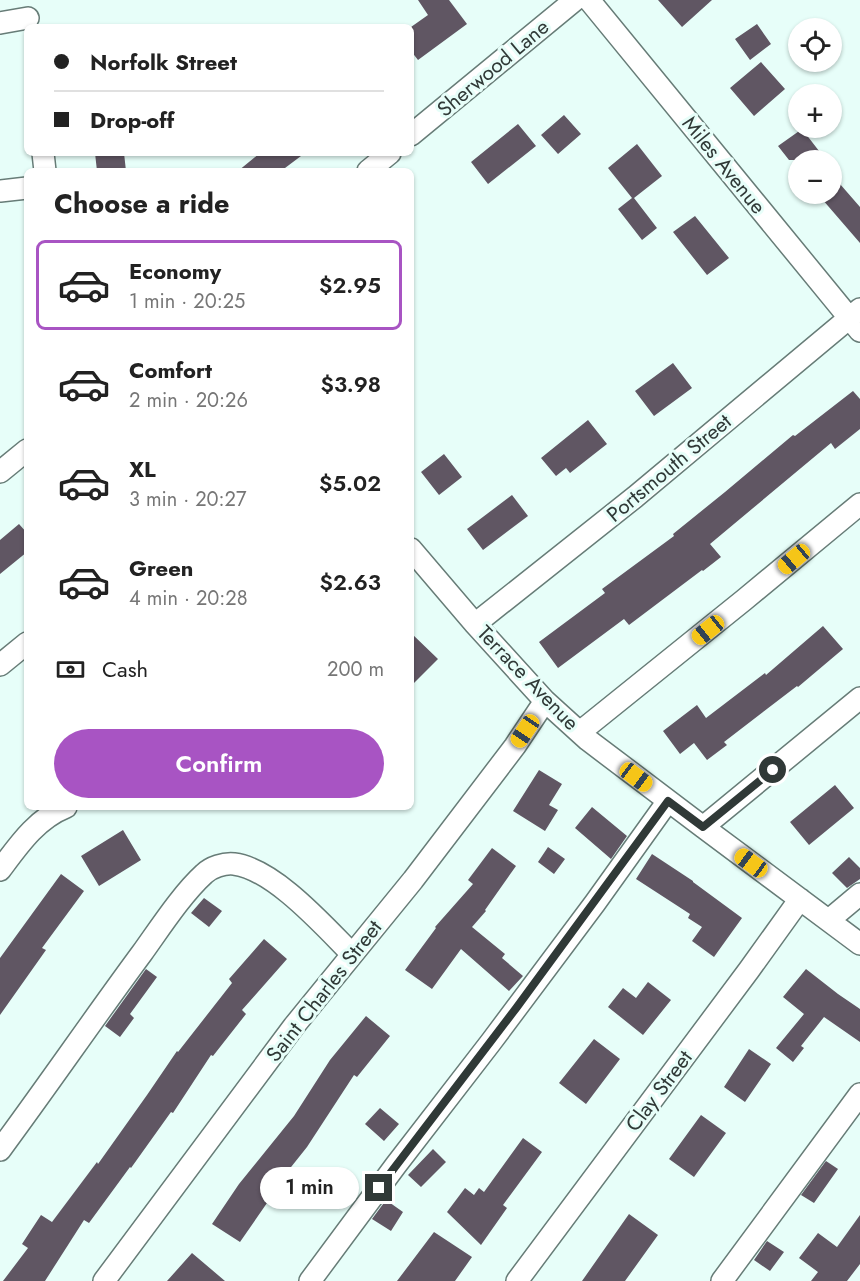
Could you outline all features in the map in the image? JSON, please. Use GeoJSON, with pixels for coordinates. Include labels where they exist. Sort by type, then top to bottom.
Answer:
{"type":"FeatureCollection","features":[{"type":"Feature","properties":{"kind":"street","name":"Sherwood Lane"},"geometry":{"type":"LineString","coordinates":[[414,133],[575,0]]}},
{"type":"Feature","properties":{"kind":"street","name":"Miles Avenue"},"geometry":{"type":"LineString","coordinates":[[589,0],[856,319]]}},
{"type":"Feature","properties":{"kind":"street"},"geometry":{"type":"LineString","coordinates":[[0,23],[27,15]]}},
{"type":"Feature","properties":{"kind":"street"},"geometry":{"type":"LineString","coordinates":[[372,168],[386,156]]}},
{"type":"Feature","properties":{"kind":"street"},"geometry":{"type":"LineString","coordinates":[[0,191],[24,188]]}},
{"type":"Feature","properties":{"kind":"street","name":"Portsmouth Street"},"geometry":{"type":"LineString","coordinates":[[475,624],[856,319]]}},
{"type":"Feature","properties":{"kind":"street"},"geometry":{"type":"LineString","coordinates":[[0,472],[24,452]]}},
{"type":"Feature","properties":{"kind":"street"},"geometry":{"type":"LineString","coordinates":[[580,732],[860,504]]}},
{"type":"Feature","properties":{"kind":"street","name":"Terrace Avenue"},"geometry":{"type":"LineString","coordinates":[[415,562],[545,701],[580,732],[668,801],[860,944]]}},
{"type":"Feature","properties":{"kind":"street"},"geometry":{"type":"LineString","coordinates":[[0,664],[24,645]]}},
{"type":"Feature","properties":{"kind":"street"},"geometry":{"type":"LineString","coordinates":[[703,827],[860,698]]}},
{"type":"Feature","properties":{"kind":"street","name":"Saint Charles Street"},"geometry":{"type":"LineString","coordinates":[[104,1281],[294,1026],[426,862],[514,746],[545,701]]}},
{"type":"Feature","properties":{"kind":"street"},"geometry":{"type":"LineString","coordinates":[[310,1281],[574,931],[668,801]]}},
{"type":"Feature","properties":{"kind":"street"},"geometry":{"type":"LineString","coordinates":[[0,870],[24,838],[43,820],[59,810]]}},
{"type":"Feature","properties":{"kind":"street"},"geometry":{"type":"LineString","coordinates":[[0,1150],[189,889],[206,872],[218,866],[232,864],[249,868],[276,883],[300,902],[352,954]]}},
{"type":"Feature","properties":{"kind":"street"},"geometry":{"type":"LineString","coordinates":[[829,920],[860,894]]}},
{"type":"Feature","properties":{"kind":"street","name":"Clay Street"},"geometry":{"type":"LineString","coordinates":[[517,1281],[800,899]]}},
{"type":"Feature","properties":{"kind":"street"},"geometry":{"type":"LineString","coordinates":[[722,1281],[860,1095]]}},
{"type":"Feature","properties":{"kind":"building"},"geometry":{"type":"Polygon","coordinates":[[[418,0],[449,0],[467,24],[418,60],[414,55],[414,25],[428,15],[418,0]]]}},
{"type":"Feature","properties":{"kind":"building"},"geometry":{"type":"Polygon","coordinates":[[[658,0],[712,0],[682,27],[658,0]]]}},
{"type":"Feature","properties":{"kind":"building"},"geometry":{"type":"Polygon","coordinates":[[[757,24],[771,44],[750,60],[735,39],[757,24]]]}},
{"type":"Feature","properties":{"kind":"building"},"geometry":{"type":"Polygon","coordinates":[[[761,62],[785,89],[754,116],[730,88],[761,62]]]}},
{"type":"Feature","properties":{"kind":"building"},"geometry":{"type":"Polygon","coordinates":[[[564,115],[581,134],[558,154],[541,135],[564,115]]]}},
{"type":"Feature","properties":{"kind":"building"},"geometry":{"type":"Polygon","coordinates":[[[518,124],[536,146],[488,184],[471,162],[518,124]]]}},
{"type":"Feature","properties":{"kind":"building"},"geometry":{"type":"Polygon","coordinates":[[[789,138],[809,138],[818,150],[788,150],[788,159],[778,146],[789,138]]]}},
{"type":"Feature","properties":{"kind":"building"},"geometry":{"type":"Polygon","coordinates":[[[637,144],[662,176],[634,198],[657,228],[642,240],[618,209],[632,198],[608,168],[637,144]]]}},
{"type":"Feature","properties":{"kind":"building"},"geometry":{"type":"Polygon","coordinates":[[[95,156],[124,156],[126,168],[97,168],[95,156]]]}},
{"type":"Feature","properties":{"kind":"building"},"geometry":{"type":"Polygon","coordinates":[[[256,156],[301,156],[285,168],[242,168],[256,156]]]}},
{"type":"Feature","properties":{"kind":"building"},"geometry":{"type":"Polygon","coordinates":[[[842,186],[860,207],[860,243],[826,204],[842,204],[842,186]]]}},
{"type":"Feature","properties":{"kind":"building"},"geometry":{"type":"Polygon","coordinates":[[[695,216],[729,258],[707,275],[673,232],[695,216]]]}},
{"type":"Feature","properties":{"kind":"building"},"geometry":{"type":"Polygon","coordinates":[[[673,363],[692,388],[654,416],[635,391],[673,363]]]}},
{"type":"Feature","properties":{"kind":"building"},"geometry":{"type":"Polygon","coordinates":[[[853,391],[860,399],[860,429],[835,449],[831,443],[710,544],[721,557],[629,625],[624,619],[558,668],[539,642],[605,593],[602,589],[674,536],[673,534],[793,435],[795,436],[853,391]]]}},
{"type":"Feature","properties":{"kind":"building"},"geometry":{"type":"Polygon","coordinates":[[[588,420],[607,444],[570,473],[566,468],[556,476],[541,458],[588,420]]]}},
{"type":"Feature","properties":{"kind":"building"},"geometry":{"type":"Polygon","coordinates":[[[444,454],[462,477],[439,495],[421,472],[444,454]]]}},
{"type":"Feature","properties":{"kind":"building"},"geometry":{"type":"Polygon","coordinates":[[[512,495],[528,516],[483,550],[467,529],[512,495]]]}},
{"type":"Feature","properties":{"kind":"building"},"geometry":{"type":"Polygon","coordinates":[[[19,524],[24,530],[24,554],[0,574],[0,540],[19,524]]]}},
{"type":"Feature","properties":{"kind":"building"},"geometry":{"type":"Polygon","coordinates":[[[823,626],[843,649],[798,687],[724,742],[727,745],[707,760],[694,743],[680,754],[663,731],[697,705],[706,718],[765,673],[766,675],[823,626]]]}},
{"type":"Feature","properties":{"kind":"building"},"geometry":{"type":"Polygon","coordinates":[[[414,636],[438,659],[414,683],[414,636]]]}},
{"type":"Feature","properties":{"kind":"building"},"geometry":{"type":"Polygon","coordinates":[[[539,770],[562,784],[549,805],[558,810],[545,831],[513,811],[539,770]]]}},
{"type":"Feature","properties":{"kind":"building"},"geometry":{"type":"Polygon","coordinates":[[[835,785],[854,808],[809,845],[790,822],[835,785]]]}},
{"type":"Feature","properties":{"kind":"building"},"geometry":{"type":"Polygon","coordinates":[[[592,807],[627,836],[611,859],[575,828],[592,807]]]}},
{"type":"Feature","properties":{"kind":"building"},"geometry":{"type":"Polygon","coordinates":[[[123,830],[141,860],[99,886],[81,856],[123,830]]]}},
{"type":"Feature","properties":{"kind":"building"},"geometry":{"type":"Polygon","coordinates":[[[548,847],[565,859],[554,874],[538,862],[548,847]]]}},
{"type":"Feature","properties":{"kind":"building"},"geometry":{"type":"Polygon","coordinates":[[[492,848],[516,866],[486,911],[472,927],[505,954],[502,958],[523,976],[509,991],[461,949],[432,989],[405,970],[435,927],[473,884],[468,880],[492,848]]]}},
{"type":"Feature","properties":{"kind":"building"},"geometry":{"type":"Polygon","coordinates":[[[652,854],[742,918],[714,957],[692,941],[702,927],[688,918],[690,914],[636,879],[652,854]]]}},
{"type":"Feature","properties":{"kind":"building"},"geometry":{"type":"Polygon","coordinates":[[[849,857],[860,868],[860,879],[847,888],[832,873],[849,857]]]}},
{"type":"Feature","properties":{"kind":"building"},"geometry":{"type":"Polygon","coordinates":[[[61,874],[84,891],[42,948],[46,950],[0,1015],[0,958],[61,874]]]}},
{"type":"Feature","properties":{"kind":"building"},"geometry":{"type":"Polygon","coordinates":[[[204,898],[222,911],[209,927],[191,913],[204,898]]]}},
{"type":"Feature","properties":{"kind":"building"},"geometry":{"type":"Polygon","coordinates":[[[264,939],[287,959],[242,1010],[246,1014],[213,1056],[211,1055],[173,1113],[171,1112],[89,1223],[84,1220],[45,1281],[3,1281],[28,1248],[22,1244],[41,1215],[52,1222],[97,1162],[98,1164],[177,1051],[232,983],[229,979],[264,939]]]}},
{"type":"Feature","properties":{"kind":"building"},"geometry":{"type":"Polygon","coordinates":[[[146,969],[157,977],[130,1014],[134,1018],[120,1037],[105,1026],[146,969]]]}},
{"type":"Feature","properties":{"kind":"building"},"geometry":{"type":"Polygon","coordinates":[[[806,969],[860,1009],[860,1042],[824,1017],[801,1046],[804,1048],[793,1062],[776,1048],[804,1014],[783,997],[806,969]]]}},
{"type":"Feature","properties":{"kind":"building"},"geometry":{"type":"Polygon","coordinates":[[[648,982],[671,1000],[643,1035],[608,1007],[623,988],[636,998],[648,982]]]}},
{"type":"Feature","properties":{"kind":"building"},"geometry":{"type":"Polygon","coordinates":[[[366,1016],[390,1036],[357,1077],[354,1075],[307,1147],[264,1201],[267,1203],[240,1242],[212,1224],[239,1184],[294,1116],[330,1060],[366,1016]]]}},
{"type":"Feature","properties":{"kind":"building"},"geometry":{"type":"Polygon","coordinates":[[[594,1039],[620,1059],[586,1104],[559,1083],[594,1039]]]}},
{"type":"Feature","properties":{"kind":"building"},"geometry":{"type":"Polygon","coordinates":[[[749,1049],[771,1064],[745,1102],[724,1087],[749,1049]]]}},
{"type":"Feature","properties":{"kind":"building"},"geometry":{"type":"Polygon","coordinates":[[[380,1108],[399,1124],[384,1141],[365,1124],[380,1108]]]}},
{"type":"Feature","properties":{"kind":"building"},"geometry":{"type":"Polygon","coordinates":[[[701,1115],[726,1133],[694,1177],[669,1159],[701,1115]]]}},
{"type":"Feature","properties":{"kind":"building"},"geometry":{"type":"Polygon","coordinates":[[[523,1138],[542,1152],[503,1205],[507,1208],[481,1245],[447,1212],[465,1188],[474,1195],[479,1188],[484,1192],[523,1138]]]}},
{"type":"Feature","properties":{"kind":"building"},"geometry":{"type":"Polygon","coordinates":[[[433,1149],[446,1162],[421,1187],[408,1175],[433,1149]]]}},
{"type":"Feature","properties":{"kind":"building"},"geometry":{"type":"Polygon","coordinates":[[[826,1161],[838,1169],[814,1203],[801,1195],[826,1161]]]}},
{"type":"Feature","properties":{"kind":"building"},"geometry":{"type":"Polygon","coordinates":[[[386,1200],[403,1212],[391,1231],[372,1219],[386,1200]]]}},
{"type":"Feature","properties":{"kind":"building"},"geometry":{"type":"Polygon","coordinates":[[[629,1214],[658,1235],[625,1281],[582,1281],[629,1214]]]}},
{"type":"Feature","properties":{"kind":"building"},"geometry":{"type":"Polygon","coordinates":[[[860,1215],[860,1264],[847,1281],[811,1281],[818,1272],[799,1258],[818,1233],[837,1247],[860,1215]]]}},
{"type":"Feature","properties":{"kind":"building"},"geometry":{"type":"Polygon","coordinates":[[[434,1232],[472,1257],[455,1281],[397,1281],[434,1232]]]}},
{"type":"Feature","properties":{"kind":"building"},"geometry":{"type":"Polygon","coordinates":[[[767,1241],[784,1252],[770,1271],[754,1260],[767,1241]]]}},
{"type":"Feature","properties":{"kind":"building"},"geometry":{"type":"Polygon","coordinates":[[[192,1253],[225,1281],[167,1281],[192,1253]]]}},
{"type":"Feature","properties":{"kind":"route"},"geometry":{"type":"LineString","coordinates":[[379,1188],[595,903],[668,801],[703,827],[773,770]]}}]}
